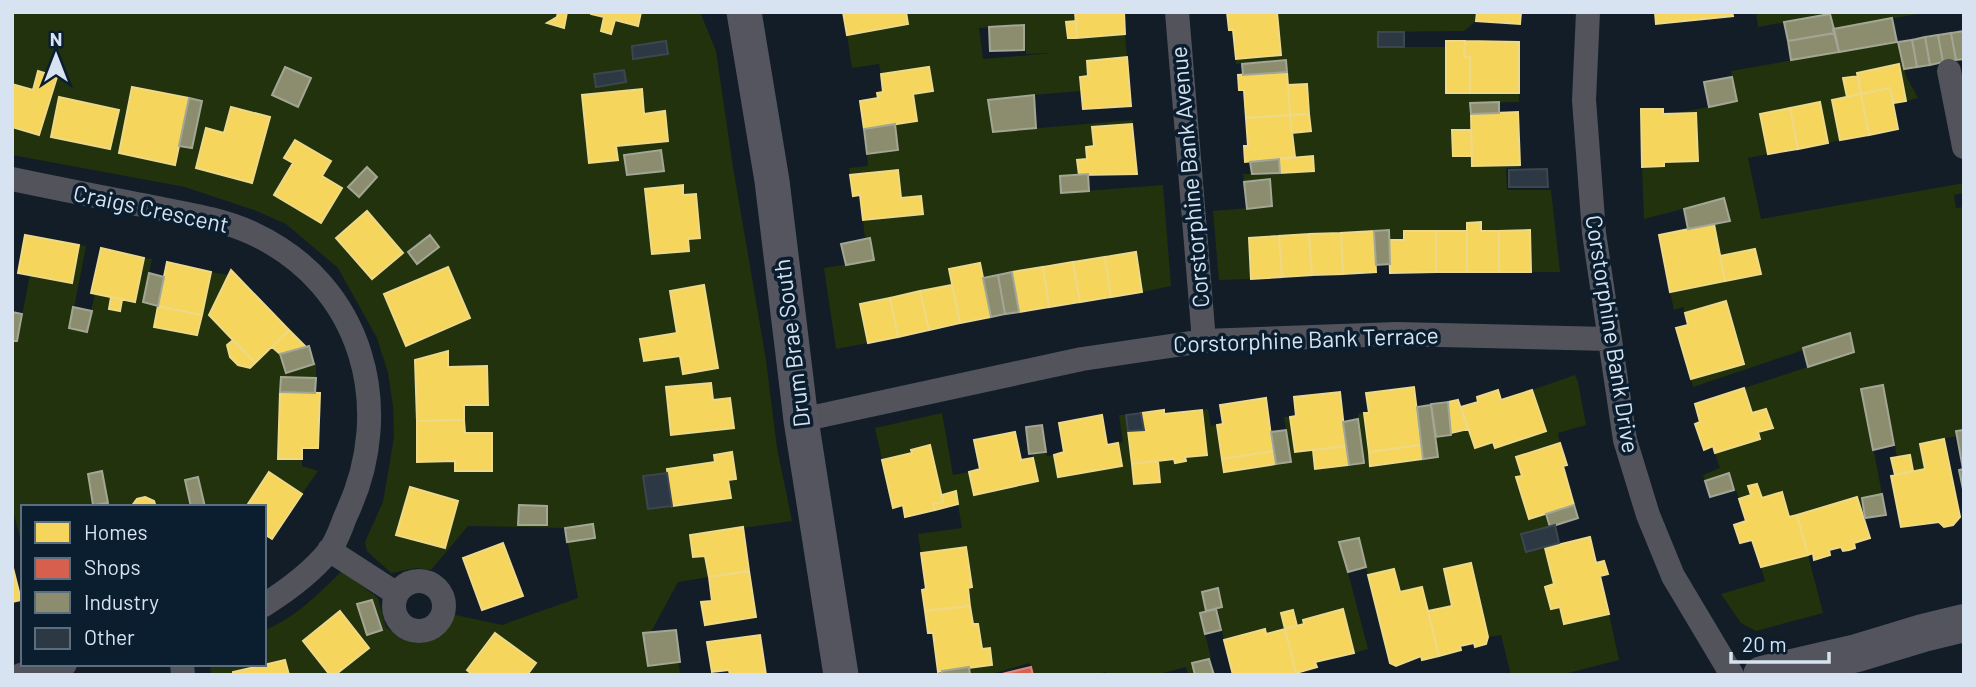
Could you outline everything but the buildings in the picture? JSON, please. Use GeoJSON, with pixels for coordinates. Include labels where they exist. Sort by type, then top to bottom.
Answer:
{"type":"FeatureCollection","features":[{"type":"Feature","properties":{"kind":"main road","name":"Drum Brae South"},"geometry":{"type":"LineString","coordinates":[[744,12],[772,181],[801,421],[841,675]]}},
{"type":"Feature","properties":{"kind":"main road"},"geometry":{"type":"LineString","coordinates":[[1762,675],[1857,653],[1964,623]]}},
{"type":"Feature","properties":{"kind":"street","name":"Corstorphine Bank Avenue"},"geometry":{"type":"LineString","coordinates":[[1177,12],[1204,341]]}},
{"type":"Feature","properties":{"kind":"street","name":"Corstorphine Bank Drive"},"geometry":{"type":"LineString","coordinates":[[1588,12],[1584,100],[1594,233],[1625,440],[1648,515],[1673,576],[1732,675]]}},
{"type":"Feature","properties":{"kind":"street"},"geometry":{"type":"LineString","coordinates":[[1949,71],[1964,147]]}},
{"type":"Feature","properties":{"kind":"street","name":"Craigs Crescent"},"geometry":{"type":"LineString","coordinates":[[12,179],[220,221],[255,234],[284,251],[324,288],[337,306],[358,347],[368,384],[370,426],[365,465],[354,498],[329,550],[286,591],[266,604]]}},
{"type":"Feature","properties":{"kind":"street","name":"Corstorphine Bank Terrace"},"geometry":{"type":"LineString","coordinates":[[801,421],[1082,359],[1204,341],[1397,334],[1609,339]]}},
{"type":"Feature","properties":{"kind":"street"},"geometry":{"type":"LineString","coordinates":[[329,550],[397,594]]}},
{"type":"Feature","properties":{"kind":"street"},"geometry":{"type":"LineString","coordinates":[[21,675],[57,666]]}},
{"type":"Feature","properties":{"kind":"green space"},"geometry":{"type":"Polygon","coordinates":[[[12,12],[700,12],[716,51],[766,360],[777,448],[792,521],[691,535],[693,557],[705,556],[709,577],[678,582],[651,632],[676,630],[680,675],[211,675],[210,666],[266,666],[266,629],[296,612],[342,571],[378,598],[386,627],[399,635],[417,640],[432,638],[438,634],[451,614],[502,625],[578,598],[565,528],[468,526],[431,570],[416,568],[391,573],[367,551],[365,542],[383,502],[394,437],[388,373],[377,338],[338,268],[286,224],[254,210],[185,187],[12,155],[12,12]]]}},
{"type":"Feature","properties":{"kind":"green space"},"geometry":{"type":"Polygon","coordinates":[[[906,12],[1075,12],[1076,21],[1066,22],[1068,38],[1125,34],[1127,57],[1087,61],[1088,76],[1080,77],[1081,91],[1034,95],[993,132],[1133,120],[1132,124],[1092,127],[1094,146],[1086,147],[1087,159],[1077,160],[1079,175],[1060,177],[1061,193],[1163,185],[1171,286],[1142,292],[1135,252],[983,278],[980,263],[949,269],[952,285],[861,304],[868,343],[836,349],[824,268],[874,260],[870,239],[865,239],[863,220],[923,214],[921,196],[901,198],[850,175],[849,168],[868,166],[867,154],[895,124],[917,121],[913,94],[933,91],[929,67],[881,74],[879,64],[852,68],[847,35],[907,24],[906,12]],[[1023,25],[979,28],[983,59],[1052,53],[1026,54],[1023,25]]]}},
{"type":"Feature","properties":{"kind":"green space"},"geometry":{"type":"Polygon","coordinates":[[[1277,12],[1477,12],[1476,21],[1464,31],[1378,32],[1378,47],[1446,47],[1446,93],[1519,93],[1519,102],[1470,103],[1471,130],[1452,131],[1453,156],[1472,156],[1472,165],[1520,165],[1520,168],[1506,168],[1507,190],[1551,190],[1560,272],[1531,272],[1530,230],[1481,231],[1480,222],[1467,223],[1467,231],[1404,231],[1404,240],[1389,240],[1388,230],[1249,238],[1251,279],[1219,280],[1213,211],[1272,206],[1270,179],[1244,182],[1243,174],[1314,172],[1313,156],[1295,157],[1292,133],[1310,131],[1307,84],[1288,85],[1285,60],[1236,64],[1236,59],[1281,55],[1277,12]]]}},
{"type":"Feature","properties":{"kind":"green space"},"geometry":{"type":"Polygon","coordinates":[[[1756,12],[1929,12],[1833,29],[1830,14],[1758,27],[1756,12]]]}},
{"type":"Feature","properties":{"kind":"green space"},"geometry":{"type":"Polygon","coordinates":[[[1898,42],[1906,76],[1918,98],[1906,101],[1899,65],[1858,72],[1858,76],[1843,79],[1847,97],[1832,100],[1840,140],[1828,143],[1819,102],[1760,114],[1768,154],[1748,158],[1761,219],[1964,183],[1964,193],[1954,195],[1956,208],[1964,207],[1964,430],[1957,431],[1957,436],[1920,444],[1925,469],[1913,471],[1910,455],[1897,457],[1883,386],[1862,389],[1882,494],[1862,498],[1864,519],[1857,497],[1789,517],[1781,493],[1762,498],[1757,484],[1749,487],[1751,495],[1739,499],[1736,490],[1705,481],[1703,475],[1720,468],[1715,453],[1760,439],[1758,432],[1773,428],[1766,409],[1752,413],[1744,388],[1854,352],[1851,334],[1693,387],[1691,379],[1743,364],[1726,302],[1685,313],[1683,307],[1674,310],[1670,292],[1760,274],[1756,249],[1720,256],[1714,224],[1724,198],[1644,219],[1642,167],[1664,166],[1664,162],[1698,161],[1696,113],[1678,113],[1737,101],[1731,71],[1898,42]]]}},
{"type":"Feature","properties":{"kind":"green space"},"geometry":{"type":"Polygon","coordinates":[[[79,245],[86,246],[70,329],[87,331],[95,293],[111,297],[109,309],[120,311],[122,300],[135,302],[144,258],[152,259],[143,302],[158,306],[154,327],[197,335],[211,272],[228,275],[209,315],[233,340],[227,345],[250,368],[272,347],[280,354],[286,373],[316,363],[316,378],[281,377],[278,458],[302,459],[302,466],[318,471],[302,494],[269,473],[247,505],[204,505],[197,477],[185,480],[191,505],[155,505],[154,501],[144,499],[133,505],[108,505],[102,472],[88,474],[94,505],[21,505],[21,541],[12,508],[12,341],[17,341],[30,275],[72,283],[79,245]]]}},
{"type":"Feature","properties":{"kind":"green space"},"geometry":{"type":"Polygon","coordinates":[[[1575,375],[1586,425],[1558,433],[1560,443],[1516,457],[1522,476],[1516,478],[1529,519],[1546,514],[1550,527],[1521,535],[1526,552],[1561,544],[1545,548],[1554,584],[1545,587],[1551,609],[1560,607],[1565,624],[1609,614],[1619,660],[1560,675],[1511,675],[1501,635],[1488,637],[1471,563],[1444,569],[1452,606],[1428,611],[1422,587],[1400,592],[1394,569],[1368,575],[1358,538],[1340,542],[1368,649],[1354,653],[1342,609],[1304,619],[1304,624],[1297,626],[1292,610],[1281,613],[1285,629],[1266,634],[1265,629],[1224,640],[1216,609],[1222,607],[1217,588],[1202,592],[1206,611],[1200,613],[1211,658],[1192,663],[1195,675],[1188,675],[1186,667],[1156,675],[1108,675],[1106,672],[1093,675],[1034,675],[1030,663],[988,675],[970,675],[969,667],[992,664],[990,648],[982,649],[978,624],[973,624],[968,588],[972,587],[967,547],[921,553],[918,534],[962,528],[956,492],[942,495],[930,445],[911,450],[912,453],[882,460],[875,428],[942,413],[953,475],[969,472],[974,494],[1038,481],[1032,453],[1046,452],[1047,456],[1054,455],[1058,477],[1122,465],[1118,443],[1123,442],[1119,415],[1126,415],[1135,484],[1160,482],[1158,461],[1174,459],[1175,463],[1186,461],[1185,457],[1207,454],[1202,410],[1208,409],[1211,426],[1217,425],[1225,472],[1291,462],[1284,417],[1290,417],[1295,451],[1313,450],[1316,468],[1364,463],[1358,414],[1364,413],[1371,466],[1438,457],[1436,437],[1468,429],[1475,447],[1532,390],[1575,375]]]}},
{"type":"Feature","properties":{"kind":"green space"},"geometry":{"type":"Polygon","coordinates":[[[1808,555],[1823,613],[1756,631],[1741,623],[1721,594],[1765,581],[1761,567],[1808,555]]]}}]}
